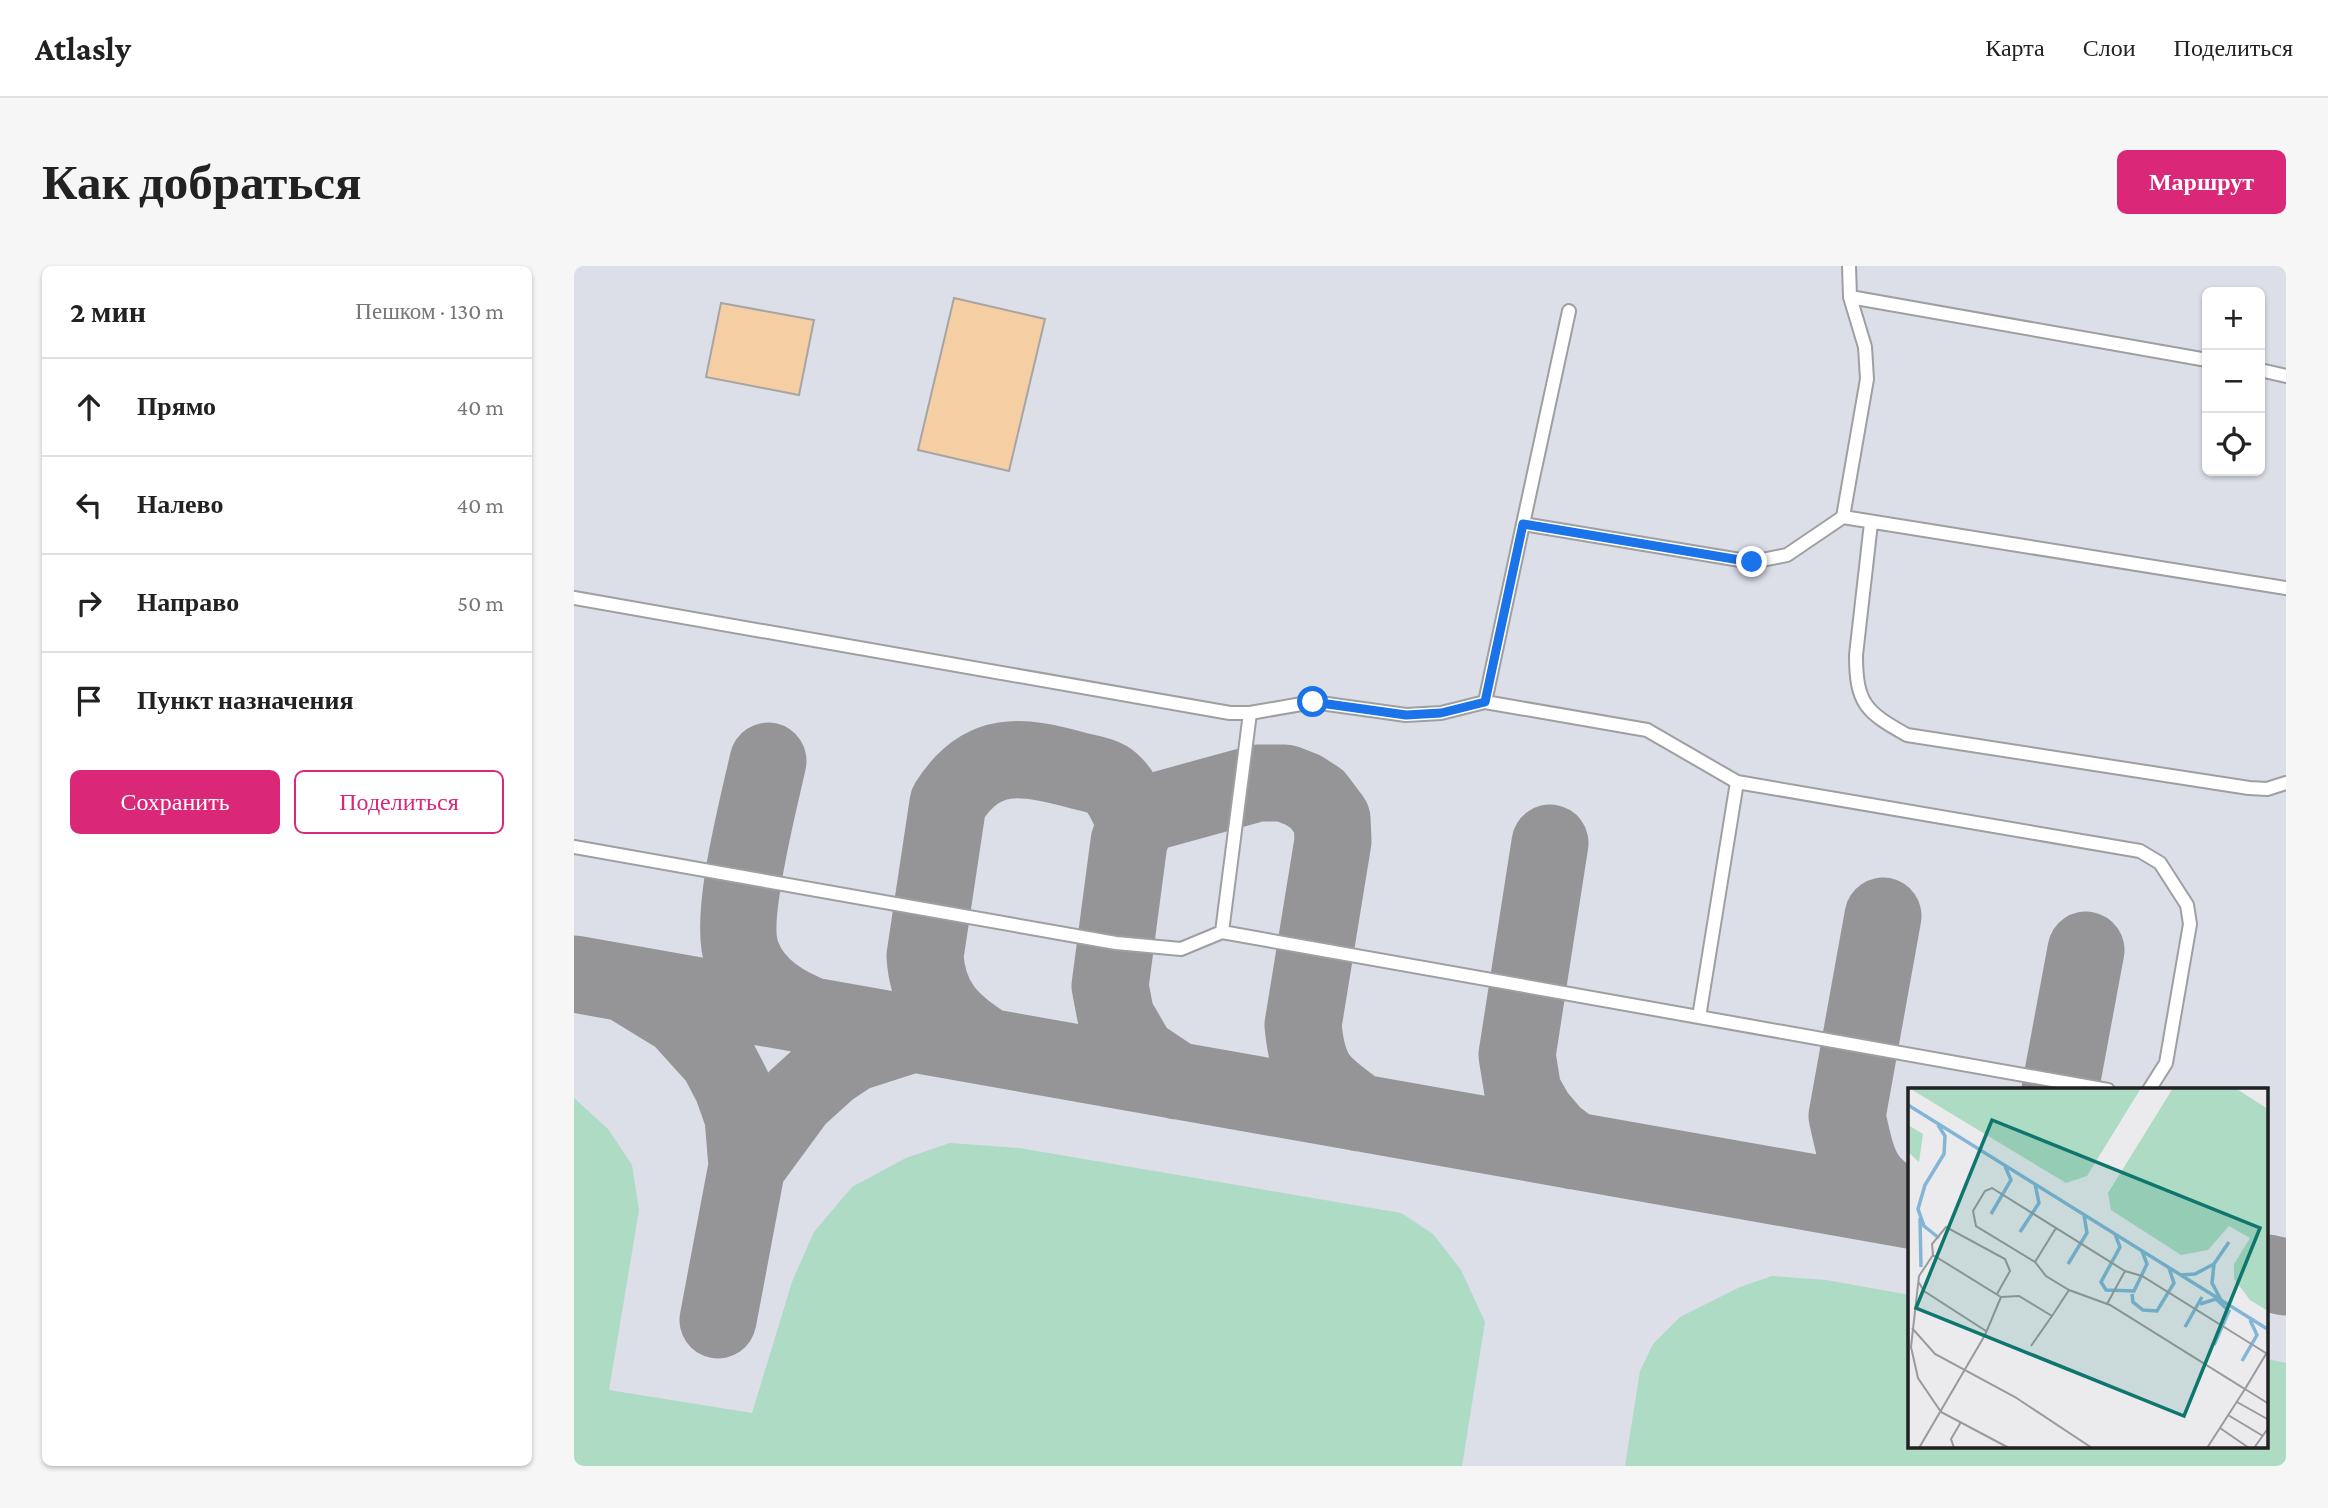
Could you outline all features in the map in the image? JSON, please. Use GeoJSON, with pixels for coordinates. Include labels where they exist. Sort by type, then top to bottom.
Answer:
{"type":"FeatureCollection","features":[{"type":"Feature","properties":{"kind":"lane"},"geometry":{"type":"LineString","coordinates":[[1523,524],[1752,562],[1787,555],[1843,517],[1867,379],[1865,347],[1850,297],[1849,266]]}},
{"type":"Feature","properties":{"kind":"lane"},"geometry":{"type":"LineString","coordinates":[[1850,297],[2202,359]]}},
{"type":"Feature","properties":{"kind":"lane"},"geometry":{"type":"LineString","coordinates":[[1485,702],[1569,311]]}},
{"type":"Feature","properties":{"kind":"lane"},"geometry":{"type":"LineString","coordinates":[[2265,371],[2286,376]]}},
{"type":"Feature","properties":{"kind":"lane"},"geometry":{"type":"LineString","coordinates":[[1843,517],[2286,588]]}},
{"type":"Feature","properties":{"kind":"lane"},"geometry":{"type":"LineString","coordinates":[[1871,523],[1856,676],[1863,702],[1877,718],[1907,735],[2249,788],[2267,789],[2286,783]]}},
{"type":"Feature","properties":{"kind":"lane"},"geometry":{"type":"LineString","coordinates":[[574,598],[1216,711],[1250,713],[1313,702],[1406,715],[1441,713],[1485,702],[1647,730],[1737,782],[2140,851],[2160,863],[2187,905],[2190,924],[2166,1063],[2150,1088]]}},
{"type":"Feature","properties":{"kind":"lane"},"geometry":{"type":"LineString","coordinates":[[1222,932],[1250,713]]}},
{"type":"Feature","properties":{"kind":"lane"},"geometry":{"type":"LineString","coordinates":[[1699,1017],[1737,782]]}},
{"type":"Feature","properties":{"kind":"lane"},"geometry":{"type":"LineString","coordinates":[[574,847],[1116,943],[1181,949],[1222,932],[2097,1088]]}},
{"type":"Feature","properties":{"kind":"shaded area"},"geometry":{"type":"Polygon","coordinates":[[[574,266],[2286,266],[2286,1466],[574,1466],[574,266]]]}},
{"type":"Feature","properties":{"kind":"green space"},"geometry":{"type":"Polygon","coordinates":[[[574,1098],[608,1129],[632,1165],[639,1210],[609,1390],[752,1413],[792,1282],[814,1232],[852,1187],[906,1158],[950,1143],[1019,1148],[1401,1213],[1433,1234],[1461,1270],[1485,1322],[1462,1466],[574,1466],[574,1098]]]}},
{"type":"Feature","properties":{"kind":"green space"},"geometry":{"type":"Polygon","coordinates":[[[1772,1276],[1826,1280],[1908,1295],[1908,1448],[2268,1448],[2268,1359],[2286,1363],[2286,1466],[1625,1466],[1640,1371],[1653,1344],[1680,1317],[1740,1287],[1772,1276]]]}},
{"type":"Feature","properties":{"kind":"building"},"geometry":{"type":"Polygon","coordinates":[[[954,298],[1045,319],[1009,471],[918,450],[954,298]]]}},
{"type":"Feature","properties":{"kind":"building"},"geometry":{"type":"Polygon","coordinates":[[[721,303],[814,320],[799,395],[706,377],[721,303]]]}},
{"type":"Feature","properties":{"kind":"taxiway"},"geometry":{"type":"LineString","coordinates":[[768,761],[742,888],[739,915],[742,955],[747,967],[763,987],[783,1002],[818,1018]]}},
{"type":"Feature","properties":{"kind":"taxiway"},"geometry":{"type":"LineString","coordinates":[[988,1047],[963,1030],[944,1010],[936,999],[927,972],[925,956],[948,803],[961,785],[989,765],[1004,761],[1038,761],[1095,774],[1108,780],[1122,796],[1136,823]]}},
{"type":"Feature","properties":{"kind":"taxiway"},"geometry":{"type":"LineString","coordinates":[[1177,1081],[1138,1055],[1116,1017],[1110,986],[1129,842],[1136,823],[1149,813],[1258,783],[1285,783],[1317,799],[1332,819],[1333,841],[1303,1025],[1308,1057],[1318,1078],[1360,1113]]}},
{"type":"Feature","properties":{"kind":"taxiway"},"geometry":{"type":"LineString","coordinates":[[1550,843],[1517,1055],[1523,1092],[1536,1115],[1553,1135],[1574,1151]]}},
{"type":"Feature","properties":{"kind":"taxiway"},"geometry":{"type":"LineString","coordinates":[[1883,916],[1847,1116],[1864,1173],[1881,1192],[1908,1208]]}},
{"type":"Feature","properties":{"kind":"taxiway"},"geometry":{"type":"LineString","coordinates":[[2060,1088],[2086,950]]}},
{"type":"Feature","properties":{"kind":"taxiway"},"geometry":{"type":"LineString","coordinates":[[574,974],[1908,1210]]}},
{"type":"Feature","properties":{"kind":"taxiway"},"geometry":{"type":"LineString","coordinates":[[631,987],[680,1017],[718,1059],[732,1086],[743,1117],[747,1166]]}},
{"type":"Feature","properties":{"kind":"taxiway"},"geometry":{"type":"LineString","coordinates":[[718,1320],[747,1166],[797,1098],[829,1069],[853,1053],[912,1034]]}},
{"type":"Feature","properties":{"kind":"taxiway"},"geometry":{"type":"LineString","coordinates":[[2268,1273],[2286,1277]]}},
{"type":"Feature","properties":{"kind":"route"},"geometry":{"type":"LineString","coordinates":[[1313,702],[1406,715],[1441,713],[1485,702],[1523,524],[1752,562]]}}]}
